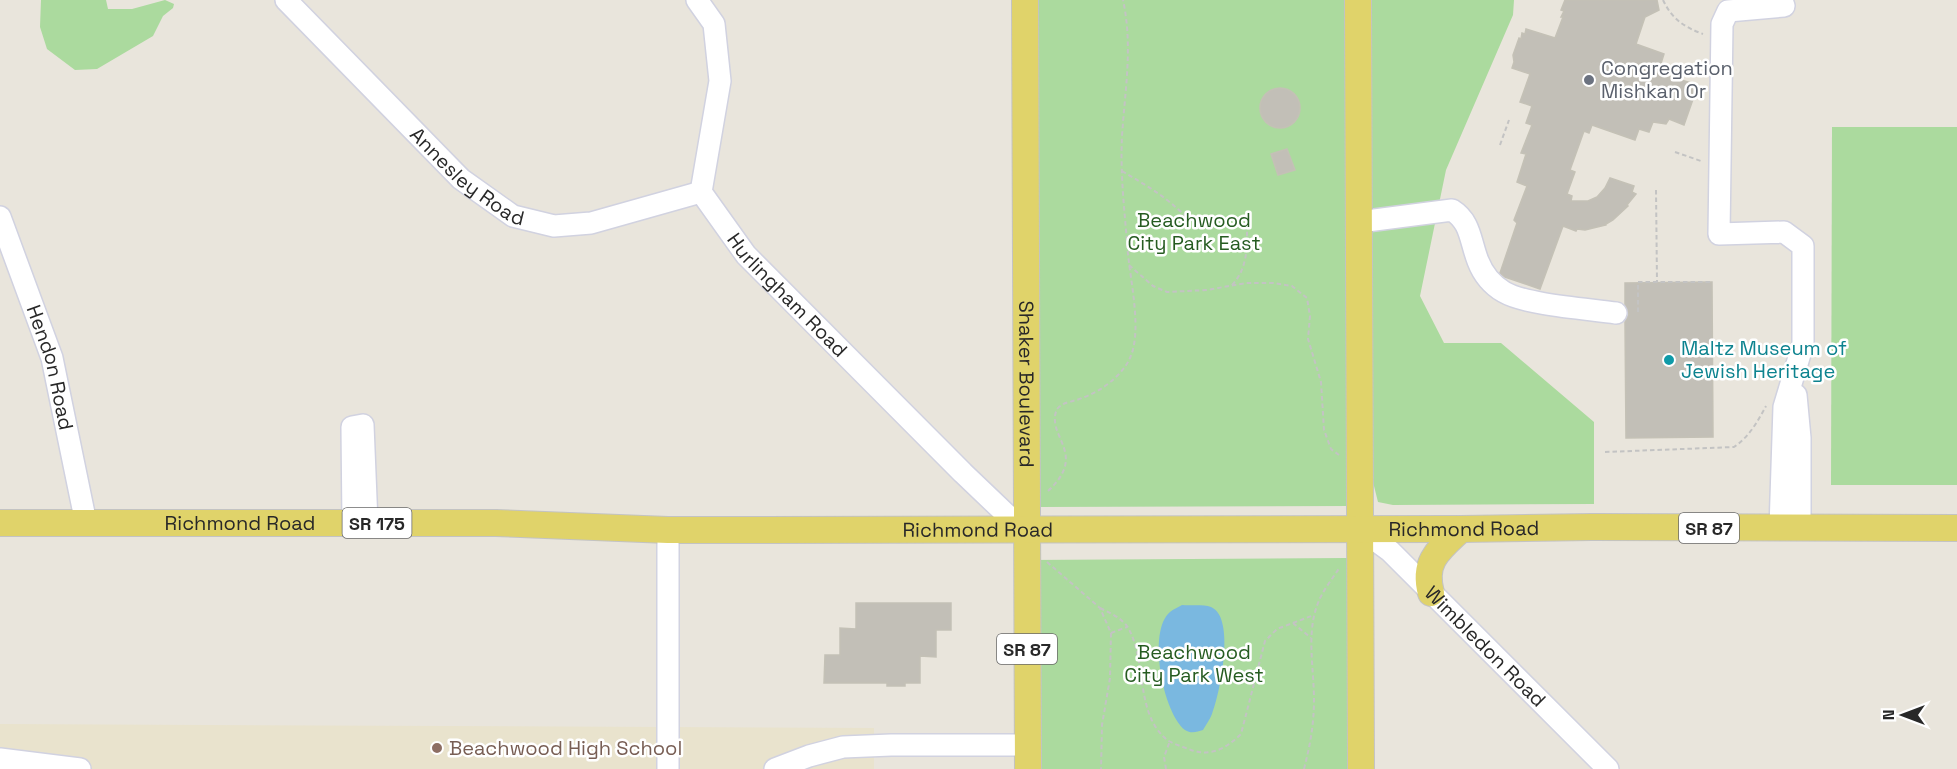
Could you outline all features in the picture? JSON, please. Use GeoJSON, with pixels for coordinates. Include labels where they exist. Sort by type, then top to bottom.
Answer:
{"type":"FeatureCollection","features":[{"type":"Feature","properties":{"kind":"main road","name":"Shaker Boulevard"},"geometry":{"type":"LineString","coordinates":[[1025,0],[1028,757]]}},
{"type":"Feature","properties":{"kind":"main road"},"geometry":{"type":"LineString","coordinates":[[1358,0],[1361,769]]}},
{"type":"Feature","properties":{"kind":"main road","name":"Richmond Road"},"geometry":{"type":"LineString","coordinates":[[0,523],[496,523],[668,530],[1957,528]]}},
{"type":"Feature","properties":{"kind":"main road"},"geometry":{"type":"LineString","coordinates":[[1431,593],[1428,579],[1431,561],[1461,529]]}},
{"type":"Feature","properties":{"kind":"street","name":"Annesley Road"},"geometry":{"type":"LineString","coordinates":[[286,0],[461,179],[513,216],[554,226],[591,223],[701,192]]}},
{"type":"Feature","properties":{"kind":"street"},"geometry":{"type":"LineString","coordinates":[[697,0],[714,24],[720,81],[701,192]]}},
{"type":"Feature","properties":{"kind":"street"},"geometry":{"type":"LineString","coordinates":[[1782,0],[1784,6],[1728,11],[1722,24],[1719,234],[1784,232],[1803,246],[1803,344],[1798,362],[1796,404],[1800,438],[1790,528]]}},
{"type":"Feature","properties":{"kind":"street","name":"Hurlingham Road"},"geometry":{"type":"LineString","coordinates":[[701,192],[746,255],[963,473],[1006,514],[1027,529]]}},
{"type":"Feature","properties":{"kind":"street"},"geometry":{"type":"LineString","coordinates":[[1359,222],[1452,210],[1461,215],[1468,226],[1478,262],[1486,278],[1504,292],[1525,300],[1616,314]]}},
{"type":"Feature","properties":{"kind":"street","name":"Hendon Road"},"geometry":{"type":"LineString","coordinates":[[0,217],[52,358],[86,524]]}},
{"type":"Feature","properties":{"kind":"street","name":"Wimbledon Road"},"geometry":{"type":"LineString","coordinates":[[1360,529],[1390,551],[1608,769]]}},
{"type":"Feature","properties":{"kind":"street"},"geometry":{"type":"LineString","coordinates":[[668,530],[668,769]]}},
{"type":"Feature","properties":{"kind":"street"},"geometry":{"type":"LineString","coordinates":[[786,767],[809,756],[843,747],[891,745],[1028,757]]}},
{"type":"Feature","properties":{"kind":"street"},"geometry":{"type":"LineString","coordinates":[[0,759],[81,769]]}},
{"type":"Feature","properties":{"kind":"path"},"geometry":{"type":"LineString","coordinates":[[1045,494],[1060,477],[1066,459],[1066,451],[1055,421],[1057,409],[1065,403],[1082,399],[1100,390],[1125,367],[1131,355],[1135,332],[1122,171],[1122,137],[1129,48],[1123,0]]}},
{"type":"Feature","properties":{"kind":"path"},"geometry":{"type":"LineString","coordinates":[[1663,0],[1670,14],[1684,27],[1709,35]]}},
{"type":"Feature","properties":{"kind":"path"},"geometry":{"type":"LineString","coordinates":[[1500,145],[1509,120]]}},
{"type":"Feature","properties":{"kind":"path"},"geometry":{"type":"LineString","coordinates":[[1675,152],[1703,162]]}},
{"type":"Feature","properties":{"kind":"path"},"geometry":{"type":"LineString","coordinates":[[1122,171],[1167,200],[1197,224],[1213,226]]}},
{"type":"Feature","properties":{"kind":"path"},"geometry":{"type":"LineString","coordinates":[[1656,190],[1657,282]]}},
{"type":"Feature","properties":{"kind":"path"},"geometry":{"type":"LineString","coordinates":[[1231,286],[1243,270],[1247,253],[1247,225]]}},
{"type":"Feature","properties":{"kind":"path"},"geometry":{"type":"LineString","coordinates":[[1129,265],[1153,286],[1167,292],[1207,290],[1246,283],[1273,283],[1292,286],[1307,297],[1310,316],[1308,339],[1321,382],[1324,430],[1331,449],[1340,455]]}},
{"type":"Feature","properties":{"kind":"path"},"geometry":{"type":"LineString","coordinates":[[1638,312],[1638,282],[1710,282]]}},
{"type":"Feature","properties":{"kind":"path"},"geometry":{"type":"LineString","coordinates":[[1605,452],[1734,447],[1756,425],[1769,400]]}},
{"type":"Feature","properties":{"kind":"path"},"geometry":{"type":"LineString","coordinates":[[1042,558],[1100,608],[1116,616],[1127,627],[1136,651],[1150,718],[1166,739],[1194,751],[1212,753],[1230,745],[1240,734],[1265,641],[1277,628],[1314,615]]}},
{"type":"Feature","properties":{"kind":"path"},"geometry":{"type":"LineString","coordinates":[[1304,769],[1313,732],[1311,638],[1314,615],[1318,601],[1341,567]]}},
{"type":"Feature","properties":{"kind":"path"},"geometry":{"type":"LineString","coordinates":[[1100,608],[1111,633],[1110,678],[1102,725],[1101,769]]}},
{"type":"Feature","properties":{"kind":"path"},"geometry":{"type":"LineString","coordinates":[[1293,623],[1311,638]]}},
{"type":"Feature","properties":{"kind":"path"},"geometry":{"type":"LineString","coordinates":[[1111,633],[1127,627]]}},
{"type":"Feature","properties":{"kind":"path"},"geometry":{"type":"LineString","coordinates":[[1166,769],[1164,757],[1170,741]]}},
{"type":"Feature","properties":{"kind":"shaded area","name":"Beachwood High School"},"geometry":{"type":"Polygon","coordinates":[[[0,724],[874,728],[874,769],[0,769],[0,724]]]}},
{"type":"Feature","properties":{"kind":"green space"},"geometry":{"type":"Polygon","coordinates":[[[41,0],[106,0],[108,9],[132,9],[165,0],[174,4],[173,8],[163,16],[153,36],[97,69],[75,70],[47,49],[40,27],[41,0]]]}},
{"type":"Feature","properties":{"kind":"green space","name":"Beachwood City Park East"},"geometry":{"type":"Polygon","coordinates":[[[1033,0],[1353,0],[1350,506],[1038,507],[1033,0]]]}},
{"type":"Feature","properties":{"kind":"green space"},"geometry":{"type":"Polygon","coordinates":[[[1368,0],[1514,0],[1513,15],[1446,170],[1420,296],[1444,343],[1501,343],[1594,422],[1594,504],[1393,505],[1378,502],[1373,482],[1368,0]]]}},
{"type":"Feature","properties":{"kind":"green space"},"geometry":{"type":"Polygon","coordinates":[[[1832,127],[1957,127],[1957,485],[1831,485],[1832,127]]]}},
{"type":"Feature","properties":{"kind":"green space","name":"Beachwood City Park West"},"geometry":{"type":"Polygon","coordinates":[[[1353,559],[1361,769],[1028,769],[1027,560],[1353,559]]]}},
{"type":"Feature","properties":{"kind":"water"},"geometry":{"type":"Polygon","coordinates":[[[1182,605],[1211,607],[1219,614],[1223,625],[1224,657],[1219,690],[1211,716],[1203,730],[1194,732],[1185,730],[1170,707],[1161,672],[1159,653],[1163,622],[1170,612],[1182,605]]]}},
{"type":"Feature","properties":{"kind":"building"},"geometry":{"type":"Polygon","coordinates":[[[1565,0],[1657,0],[1659,10],[1645,17],[1636,44],[1664,54],[1658,73],[1698,85],[1684,125],[1669,119],[1666,124],[1653,122],[1649,132],[1639,129],[1635,140],[1592,125],[1589,133],[1584,131],[1570,170],[1575,172],[1567,194],[1572,196],[1571,201],[1588,201],[1597,197],[1610,178],[1634,186],[1632,192],[1636,194],[1628,206],[1606,225],[1576,231],[1563,226],[1540,289],[1505,277],[1500,273],[1517,223],[1514,220],[1527,186],[1517,182],[1526,154],[1521,153],[1532,125],[1526,123],[1532,106],[1520,102],[1530,74],[1512,68],[1513,55],[1519,38],[1521,39],[1522,33],[1525,34],[1526,29],[1555,38],[1563,17],[1561,17],[1564,11],[1561,10],[1565,0]]]}},
{"type":"Feature","properties":{"kind":"building"},"geometry":{"type":"Polygon","coordinates":[[[1280,88],[1294,94],[1300,108],[1294,122],[1280,128],[1266,122],[1260,108],[1266,94],[1280,88]]]}},
{"type":"Feature","properties":{"kind":"building"},"geometry":{"type":"Polygon","coordinates":[[[1287,149],[1295,170],[1278,175],[1271,154],[1287,149]]]}},
{"type":"Feature","properties":{"kind":"building","name":"Maltz Museum of Jewish Heritage"},"geometry":{"type":"Polygon","coordinates":[[[1712,282],[1713,437],[1626,438],[1625,322],[1629,314],[1625,304],[1625,283],[1712,282]]]}},
{"type":"Feature","properties":{"kind":"building"},"geometry":{"type":"Polygon","coordinates":[[[856,603],[951,603],[951,630],[936,630],[936,657],[920,656],[920,683],[887,686],[887,683],[824,683],[825,655],[840,655],[840,628],[856,629],[856,603]]]}},
{"type":"Feature","properties":{"kind":"place","name":"Congregation Mishkan Or"},"geometry":{"type":"Point","coordinates":[1589,80]}},
{"type":"Feature","properties":{"kind":"place","name":"Maltz Museum of Jewish Heritage"},"geometry":{"type":"Point","coordinates":[1669,360]}},
{"type":"Feature","properties":{"kind":"place","name":"Beachwood High School"},"geometry":{"type":"Point","coordinates":[437,748]}}]}
